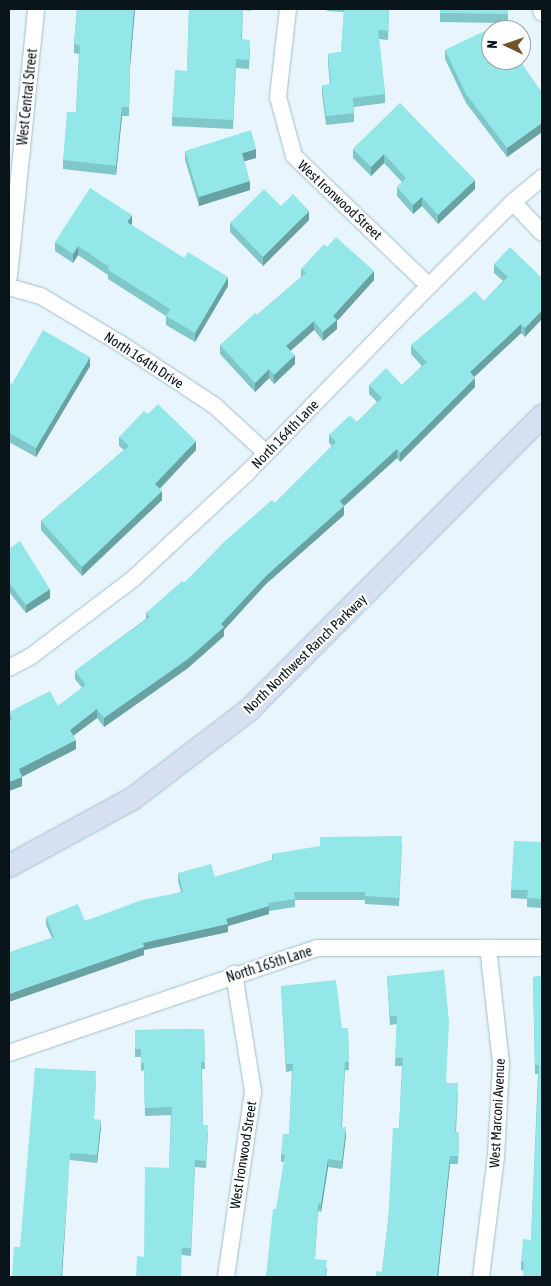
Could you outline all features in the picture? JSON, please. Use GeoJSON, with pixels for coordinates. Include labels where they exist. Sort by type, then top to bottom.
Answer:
{"type":"FeatureCollection","features":[{"type":"Feature","properties":{"kind":"main road","name":"North Northwest Ranch Parkway"},"geometry":{"type":"LineString","coordinates":[[9,866],[132,799],[250,710],[542,416]]}},
{"type":"Feature","properties":{"kind":"street","name":"West Central Street"},"geometry":{"type":"LineString","coordinates":[[9,276],[36,9]]}},
{"type":"Feature","properties":{"kind":"street","name":"West Ironwood Street"},"geometry":{"type":"LineString","coordinates":[[288,9],[278,98],[294,156],[429,286]]}},
{"type":"Feature","properties":{"kind":"street"},"geometry":{"type":"LineString","coordinates":[[541,9],[542,13]]}},
{"type":"Feature","properties":{"kind":"street","name":"North 164th Lane"},"geometry":{"type":"LineString","coordinates":[[9,668],[30,657],[134,578],[266,453],[513,202],[542,178]]}},
{"type":"Feature","properties":{"kind":"street"},"geometry":{"type":"LineString","coordinates":[[513,202],[542,233]]}},
{"type":"Feature","properties":{"kind":"street","name":"North 164th Drive"},"geometry":{"type":"LineString","coordinates":[[9,287],[41,296],[121,344],[215,406],[266,453]]}},
{"type":"Feature","properties":{"kind":"street","name":"North 165th Lane"},"geometry":{"type":"LineString","coordinates":[[9,1053],[234,974],[317,948],[542,948]]}},
{"type":"Feature","properties":{"kind":"street","name":"West Marconi Avenue"},"geometry":{"type":"LineString","coordinates":[[481,1277],[496,1156],[501,1062],[488,948]]}},
{"type":"Feature","properties":{"kind":"street","name":"West Ironwood Street"},"geometry":{"type":"LineString","coordinates":[[226,1277],[253,1091],[234,974]]}},
{"type":"Feature","properties":{"kind":"building"},"geometry":{"type":"Polygon","coordinates":[[[77,9],[134,9],[129,107],[122,107],[116,166],[63,160],[67,112],[76,112],[80,45],[74,44],[77,9]]]}},
{"type":"Feature","properties":{"kind":"building"},"geometry":{"type":"Polygon","coordinates":[[[189,9],[243,9],[241,39],[250,40],[249,60],[236,59],[233,120],[172,117],[175,70],[187,71],[189,9]]]}},
{"type":"Feature","properties":{"kind":"building"},"geometry":{"type":"Polygon","coordinates":[[[344,9],[389,9],[388,31],[378,30],[385,94],[353,98],[354,113],[326,116],[322,85],[331,84],[328,54],[341,52],[344,9]]]}},
{"type":"Feature","properties":{"kind":"building"},"geometry":{"type":"Polygon","coordinates":[[[440,9],[508,9],[508,14],[440,13],[440,9]]]}},
{"type":"Feature","properties":{"kind":"building"},"geometry":{"type":"Polygon","coordinates":[[[481,33],[481,70],[526,70],[542,93],[542,123],[507,148],[466,94],[445,50],[481,33]]]}},
{"type":"Feature","properties":{"kind":"building"},"geometry":{"type":"Polygon","coordinates":[[[400,103],[475,180],[438,215],[422,197],[413,205],[397,187],[406,178],[384,154],[371,167],[353,149],[400,103]]]}},
{"type":"Feature","properties":{"kind":"building"},"geometry":{"type":"Polygon","coordinates":[[[251,130],[256,149],[242,153],[250,181],[199,197],[185,151],[251,130]]]}},
{"type":"Feature","properties":{"kind":"building"},"geometry":{"type":"Polygon","coordinates":[[[90,188],[132,215],[127,222],[184,258],[188,252],[228,277],[195,333],[166,316],[170,309],[108,270],[109,267],[78,246],[73,254],[55,242],[90,188]]]}},
{"type":"Feature","properties":{"kind":"building"},"geometry":{"type":"Polygon","coordinates":[[[264,189],[281,206],[293,194],[309,211],[263,257],[230,223],[264,189]]]}},
{"type":"Feature","properties":{"kind":"building"},"geometry":{"type":"Polygon","coordinates":[[[336,237],[374,271],[333,316],[337,320],[323,332],[314,321],[286,346],[295,355],[274,375],[269,369],[255,383],[220,345],[255,313],[257,315],[306,273],[301,269],[324,244],[327,247],[336,237]]]}},
{"type":"Feature","properties":{"kind":"building"},"geometry":{"type":"Polygon","coordinates":[[[510,247],[542,278],[542,310],[525,328],[521,324],[470,372],[475,378],[400,453],[397,449],[340,501],[344,506],[266,576],[221,624],[224,627],[188,659],[104,718],[97,709],[70,730],[76,740],[19,769],[22,777],[9,782],[9,721],[12,720],[9,712],[50,691],[58,706],[86,685],[75,671],[150,617],[146,613],[182,581],[184,583],[225,541],[272,500],[275,503],[336,442],[329,435],[350,415],[357,422],[382,398],[369,385],[386,368],[402,385],[427,362],[411,345],[475,291],[484,301],[508,277],[494,264],[510,247]]]}},
{"type":"Feature","properties":{"kind":"building"},"geometry":{"type":"Polygon","coordinates":[[[43,330],[90,357],[36,448],[9,433],[9,384],[12,384],[43,330]]]}},
{"type":"Feature","properties":{"kind":"building"},"geometry":{"type":"Polygon","coordinates":[[[158,404],[196,441],[155,484],[162,491],[82,567],[41,521],[129,446],[119,437],[144,411],[148,414],[158,404]]]}},
{"type":"Feature","properties":{"kind":"building"},"geometry":{"type":"Polygon","coordinates":[[[20,541],[50,589],[26,605],[9,583],[9,549],[20,541]]]}},
{"type":"Feature","properties":{"kind":"building"},"geometry":{"type":"Polygon","coordinates":[[[402,836],[399,898],[365,896],[365,892],[294,892],[295,899],[268,903],[269,906],[226,919],[228,924],[143,943],[144,947],[9,994],[9,952],[54,937],[46,917],[78,904],[85,921],[142,900],[183,892],[178,873],[211,864],[215,877],[273,860],[272,854],[320,846],[320,837],[402,836]]]}},
{"type":"Feature","properties":{"kind":"building"},"geometry":{"type":"Polygon","coordinates":[[[514,841],[542,842],[542,899],[527,898],[528,890],[511,890],[514,841]]]}},
{"type":"Feature","properties":{"kind":"building"},"geometry":{"type":"Polygon","coordinates":[[[444,970],[449,1022],[446,1083],[458,1083],[455,1132],[459,1132],[458,1156],[450,1156],[437,1277],[376,1277],[376,1271],[382,1272],[388,1223],[393,1128],[399,1128],[403,1058],[395,1058],[397,1016],[390,1016],[387,976],[444,970]]]}},
{"type":"Feature","properties":{"kind":"building"},"geometry":{"type":"Polygon","coordinates":[[[542,976],[542,1277],[523,1277],[524,1262],[521,1262],[523,1239],[531,1240],[539,1065],[535,1065],[533,977],[542,976]]]}},
{"type":"Feature","properties":{"kind":"building"},"geometry":{"type":"Polygon","coordinates":[[[336,980],[342,1028],[348,1028],[349,1062],[345,1062],[341,1127],[346,1127],[342,1161],[328,1159],[321,1204],[318,1203],[315,1259],[327,1260],[325,1277],[266,1277],[273,1209],[276,1209],[285,1155],[281,1154],[283,1134],[289,1134],[293,1064],[286,1064],[281,986],[336,980]]]}},
{"type":"Feature","properties":{"kind":"building"},"geometry":{"type":"Polygon","coordinates":[[[204,1029],[205,1062],[201,1062],[203,1125],[208,1125],[206,1161],[195,1160],[191,1248],[182,1248],[181,1277],[136,1277],[137,1256],[144,1257],[145,1167],[169,1168],[172,1107],[145,1108],[144,1063],[141,1063],[141,1049],[135,1049],[135,1030],[204,1029]]]}},
{"type":"Feature","properties":{"kind":"building"},"geometry":{"type":"Polygon","coordinates":[[[35,1068],[96,1071],[94,1119],[101,1120],[97,1155],[70,1153],[61,1277],[12,1277],[14,1247],[20,1247],[35,1068]]]}}]}
